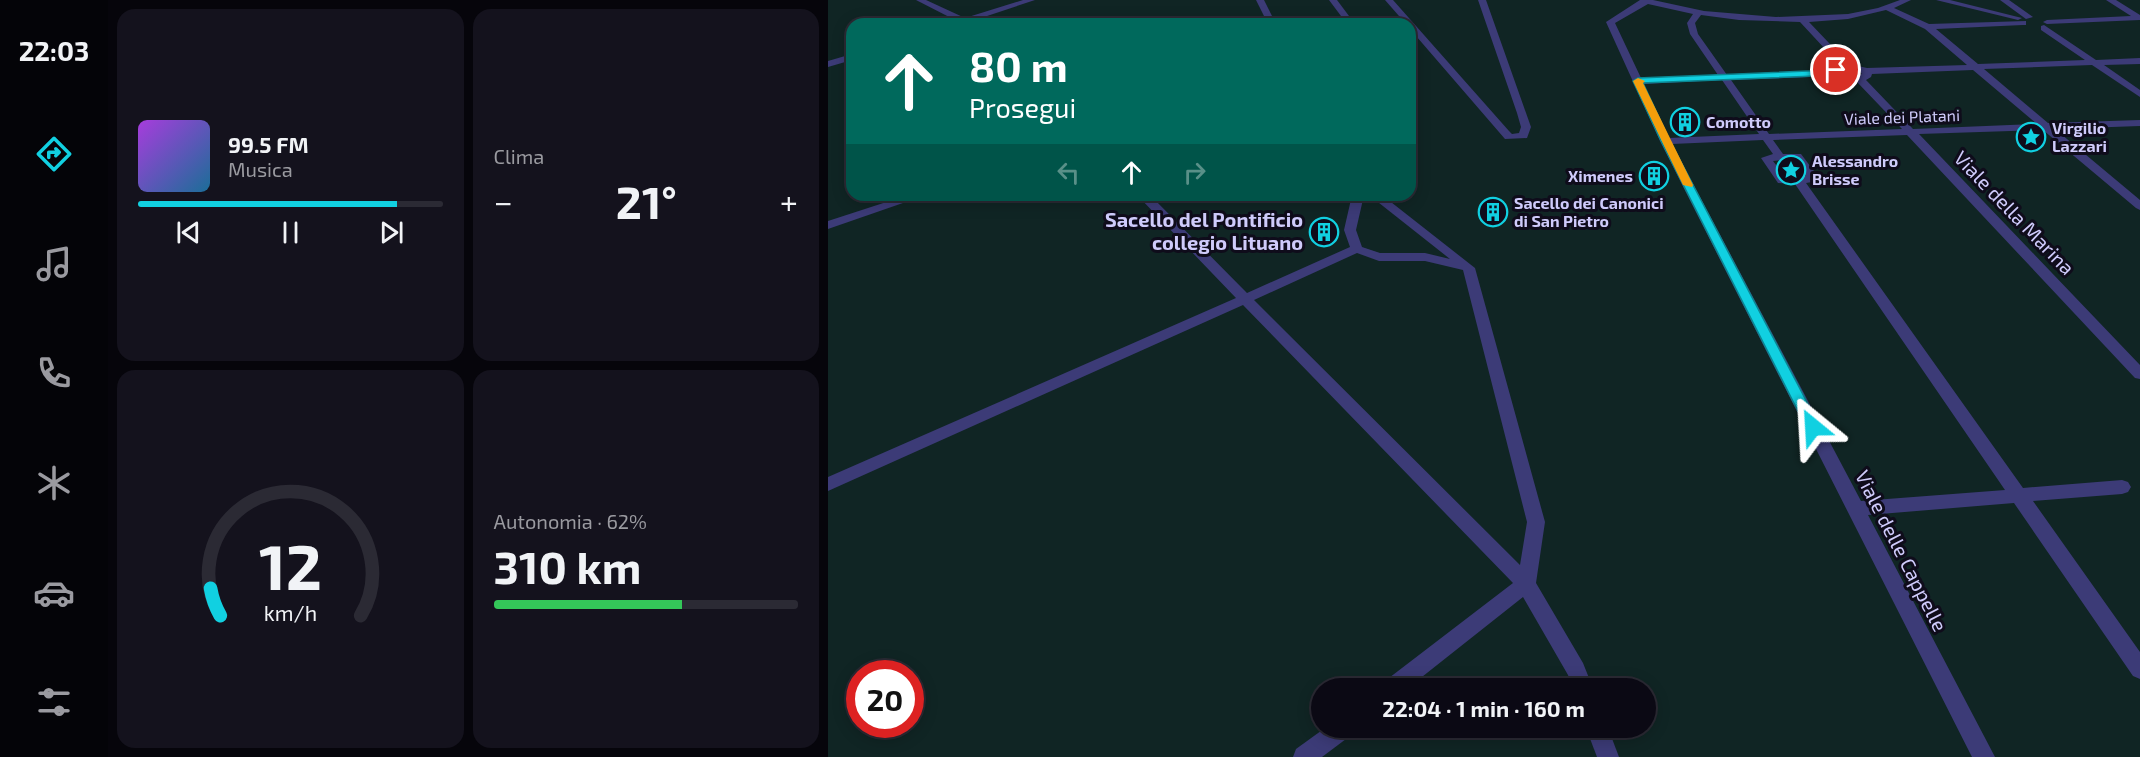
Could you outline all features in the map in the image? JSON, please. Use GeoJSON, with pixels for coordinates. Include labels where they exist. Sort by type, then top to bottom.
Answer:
{"type":"FeatureCollection","features":[{"type":"Feature","properties":{"kind":"lane"},"geometry":{"type":"LineString","coordinates":[[920,0],[959,18]]}},
{"type":"Feature","properties":{"kind":"lane"},"geometry":{"type":"LineString","coordinates":[[979,18],[1031,0]]}},
{"type":"Feature","properties":{"kind":"lane"},"geometry":{"type":"LineString","coordinates":[[1260,0],[1269,18]]}},
{"type":"Feature","properties":{"kind":"lane"},"geometry":{"type":"LineString","coordinates":[[1333,0],[1346,18]]}},
{"type":"Feature","properties":{"kind":"lane"},"geometry":{"type":"LineString","coordinates":[[1389,0],[1405,18]]}},
{"type":"Feature","properties":{"kind":"lane"},"geometry":{"type":"LineString","coordinates":[[1416,30],[1505,134],[1516,138],[1523,136],[1526,131],[1522,114],[1482,0]]}},
{"type":"Feature","properties":{"kind":"lane"},"geometry":{"type":"LineString","coordinates":[[1646,1],[1699,12],[1750,18],[1803,20],[1850,16],[1888,8],[1907,0]]}},
{"type":"Feature","properties":{"kind":"lane"},"geometry":{"type":"LineString","coordinates":[[1940,0],[2033,23]]}},
{"type":"Feature","properties":{"kind":"lane"},"geometry":{"type":"LineString","coordinates":[[2004,0],[2033,23],[2140,94]]}},
{"type":"Feature","properties":{"kind":"lane"},"geometry":{"type":"LineString","coordinates":[[2110,0],[2140,18]]}},
{"type":"Feature","properties":{"kind":"lane","name":"Viale delle Cappelle"},"geometry":{"type":"LineString","coordinates":[[1646,1],[1610,22],[1665,141],[1984,757]]}},
{"type":"Feature","properties":{"kind":"lane"},"geometry":{"type":"LineString","coordinates":[[1888,8],[1928,27],[2138,203]]}},
{"type":"Feature","properties":{"kind":"lane"},"geometry":{"type":"LineString","coordinates":[[1699,12],[1692,23],[1694,34],[1780,157],[1797,156],[1814,179],[1798,180],[2140,669]]}},
{"type":"Feature","properties":{"kind":"lane"},"geometry":{"type":"LineString","coordinates":[[1928,27],[2140,18]]}},
{"type":"Feature","properties":{"kind":"lane"},"geometry":{"type":"LineString","coordinates":[[1803,20],[1846,66],[1863,75]]}},
{"type":"Feature","properties":{"kind":"lane"},"geometry":{"type":"LineString","coordinates":[[828,64],[846,59]]}},
{"type":"Feature","properties":{"kind":"lane"},"geometry":{"type":"LineString","coordinates":[[1638,81],[1837,73],[1843,77],[1976,67],[2140,61]]}},
{"type":"Feature","properties":{"kind":"lane"},"geometry":{"type":"LineString","coordinates":[[1837,73],[1837,68],[1846,66]]}},
{"type":"Feature","properties":{"kind":"lane","name":"Viale della Marina"},"geometry":{"type":"LineString","coordinates":[[1863,75],[1910,132],[2140,374]]}},
{"type":"Feature","properties":{"kind":"lane","name":"Viale dei Platani"},"geometry":{"type":"LineString","coordinates":[[1665,141],[2140,123]]}},
{"type":"Feature","properties":{"kind":"lane"},"geometry":{"type":"LineString","coordinates":[[828,225],[902,201]]}},
{"type":"Feature","properties":{"kind":"lane"},"geometry":{"type":"LineString","coordinates":[[1149,201],[1526,584],[1579,678]]}},
{"type":"Feature","properties":{"kind":"lane"},"geometry":{"type":"LineString","coordinates":[[1357,201],[1350,230],[1357,249]]}},
{"type":"Feature","properties":{"kind":"lane"},"geometry":{"type":"LineString","coordinates":[[1383,201],[1469,268],[1536,522],[1526,584],[1405,678]]}},
{"type":"Feature","properties":{"kind":"lane"},"geometry":{"type":"LineString","coordinates":[[828,484],[1357,249],[1380,257],[1425,257],[1469,268]]}},
{"type":"Feature","properties":{"kind":"lane"},"geometry":{"type":"LineString","coordinates":[[1855,509],[2122,488]]}},
{"type":"Feature","properties":{"kind":"lane"},"geometry":{"type":"LineString","coordinates":[[1304,757],[1329,738]]}},
{"type":"Feature","properties":{"kind":"lane"},"geometry":{"type":"LineString","coordinates":[[1601,738],[1608,757]]}},
{"type":"Feature","properties":{"kind":"green space"},"geometry":{"type":"Polygon","coordinates":[[[828,0],[2140,0],[2140,757],[828,757],[828,0]]]}},
{"type":"Feature","properties":{"kind":"slow traffic"},"geometry":{"type":"LineString","coordinates":[[1640,81],[1638,81],[1665,141],[1688,185]]}},
{"type":"Feature","properties":{"kind":"place","name":"Comotto"},"geometry":{"type":"Point","coordinates":[1685,122]}},
{"type":"Feature","properties":{"kind":"place","name":"Virgilio Lazzari"},"geometry":{"type":"Point","coordinates":[2031,137]}},
{"type":"Feature","properties":{"kind":"place","name":"Alessandro Brisse"},"geometry":{"type":"Point","coordinates":[1791,170]}},
{"type":"Feature","properties":{"kind":"place","name":"Ximenes"},"geometry":{"type":"Point","coordinates":[1654,176]}},
{"type":"Feature","properties":{"kind":"place","name":"Sacello dei Canonici di San Pietro"},"geometry":{"type":"Point","coordinates":[1493,212]}},
{"type":"Feature","properties":{"kind":"place","name":"Sacello del Pontificio collegio Lituano"},"geometry":{"type":"Point","coordinates":[1324,232]}},
{"type":"Feature","properties":{"kind":"route"},"geometry":{"type":"LineString","coordinates":[[1813,427],[1665,141],[1638,81],[1837,73],[1836,70]]}}]}
